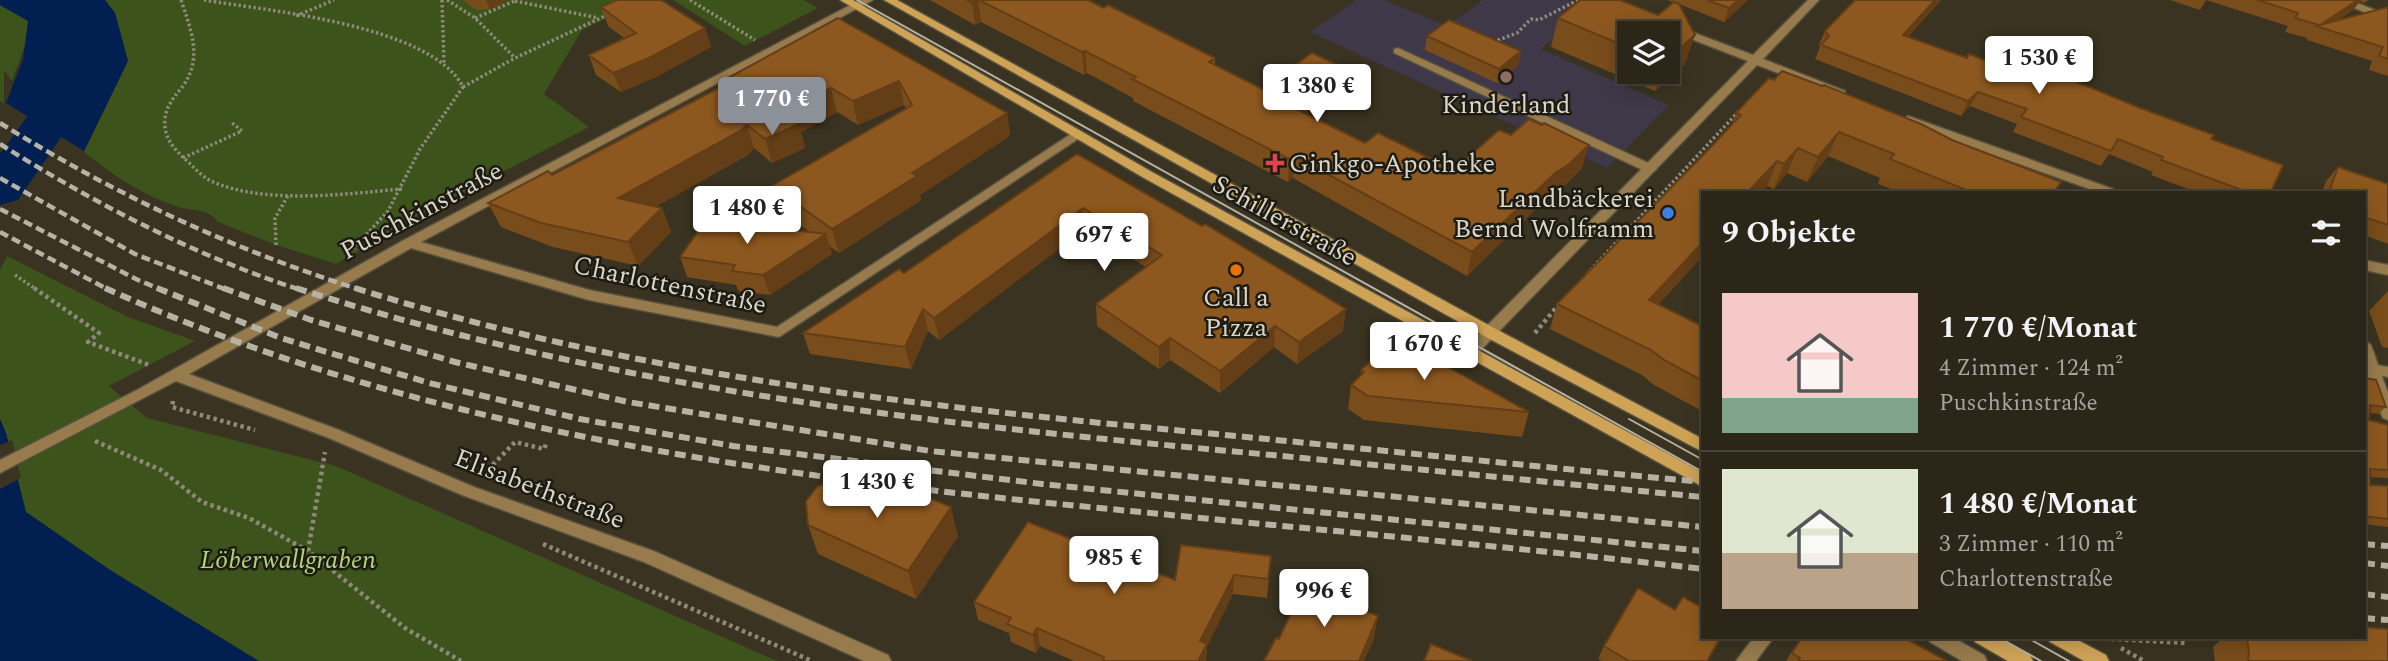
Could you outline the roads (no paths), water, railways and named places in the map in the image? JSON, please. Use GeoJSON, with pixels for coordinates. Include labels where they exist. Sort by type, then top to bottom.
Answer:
{"type":"FeatureCollection","features":[{"type":"Feature","properties":{"kind":"main road","name":"Schillerstraße"},"geometry":{"type":"LineString","coordinates":[[889,0],[1489,332],[1701,445]]}},
{"type":"Feature","properties":{"kind":"main road","name":"Schillerstraße"},"geometry":{"type":"LineString","coordinates":[[856,2],[1078,135],[1701,480]]}},
{"type":"Feature","properties":{"kind":"main road"},"geometry":{"type":"LineString","coordinates":[[1985,639],[2024,661]]}},
{"type":"Feature","properties":{"kind":"main road"},"geometry":{"type":"LineString","coordinates":[[2060,639],[2100,661]]}},
{"type":"Feature","properties":{"kind":"street"},"geometry":{"type":"LineString","coordinates":[[1471,351],[1814,0]]}},
{"type":"Feature","properties":{"kind":"street"},"geometry":{"type":"LineString","coordinates":[[2340,0],[2388,19]]}},
{"type":"Feature","properties":{"kind":"street","name":"Puschkinstraße"},"geometry":{"type":"LineString","coordinates":[[0,467],[72,431],[408,243],[773,51],[856,2]]}},
{"type":"Feature","properties":{"kind":"street"},"geometry":{"type":"LineString","coordinates":[[1680,31],[1855,99]]}},
{"type":"Feature","properties":{"kind":"street"},"geometry":{"type":"LineString","coordinates":[[1398,51],[1651,169]]}},
{"type":"Feature","properties":{"kind":"street"},"geometry":{"type":"LineString","coordinates":[[1894,114],[2106,191]]}},
{"type":"Feature","properties":{"kind":"street","name":"Charlottenstraße"},"geometry":{"type":"LineString","coordinates":[[408,243],[589,295],[779,332],[1078,135]]}},
{"type":"Feature","properties":{"kind":"street"},"geometry":{"type":"LineString","coordinates":[[2366,266],[2388,271]]}},
{"type":"Feature","properties":{"kind":"street"},"geometry":{"type":"LineString","coordinates":[[2366,351],[2384,420]]}},
{"type":"Feature","properties":{"kind":"street"},"geometry":{"type":"LineString","coordinates":[[2372,369],[2388,372]]}},
{"type":"Feature","properties":{"kind":"street","name":"Elisabethstraße"},"geometry":{"type":"LineString","coordinates":[[175,374],[334,434],[468,491],[650,557],[881,661]]}},
{"type":"Feature","properties":{"kind":"street"},"geometry":{"type":"LineString","coordinates":[[1745,661],[1763,639]]}},
{"type":"Feature","properties":{"kind":"street"},"geometry":{"type":"LineString","coordinates":[[1940,639],[1978,661]]}},
{"type":"Feature","properties":{"kind":"water"},"geometry":{"type":"Polygon","coordinates":[[[0,0],[105,0],[115,13],[128,61],[84,151],[6,103],[23,59],[28,21],[0,5],[0,0]]]}},
{"type":"Feature","properties":{"kind":"water"},"geometry":{"type":"Polygon","coordinates":[[[0,419],[26,512],[110,570],[259,661],[0,661],[0,419]]]}},
{"type":"Feature","properties":{"kind":"waterway"},"geometry":{"type":"LineString","coordinates":[[0,189],[76,82],[71,9],[57,0]]}},
{"type":"Feature","properties":{"kind":"tram line"},"geometry":{"type":"LineString","coordinates":[[857,0],[1701,471]]}},
{"type":"Feature","properties":{"kind":"tram line"},"geometry":{"type":"LineString","coordinates":[[1629,419],[1701,459]]}},
{"type":"Feature","properties":{"kind":"tram line"},"geometry":{"type":"LineString","coordinates":[[2002,639],[2041,661]]}},
{"type":"Feature","properties":{"kind":"tram line"},"geometry":{"type":"LineString","coordinates":[[2030,639],[2069,661]]}},
{"type":"Feature","properties":{"kind":"railway"},"geometry":{"type":"LineString","coordinates":[[0,123],[87,174],[175,218],[266,257],[355,288]]}},
{"type":"Feature","properties":{"kind":"railway"},"geometry":{"type":"LineString","coordinates":[[0,144],[72,187],[146,226],[222,261],[301,290]]}},
{"type":"Feature","properties":{"kind":"railway"},"geometry":{"type":"LineString","coordinates":[[0,178],[135,254],[227,290]]}},
{"type":"Feature","properties":{"kind":"railway"},"geometry":{"type":"LineString","coordinates":[[0,209],[162,290]]}},
{"type":"Feature","properties":{"kind":"railway"},"geometry":{"type":"LineString","coordinates":[[0,232],[106,288]]}},
{"type":"Feature","properties":{"kind":"railway"},"geometry":{"type":"LineString","coordinates":[[106,288],[228,338],[354,380],[482,414],[613,442],[877,484],[1701,569]]}},
{"type":"Feature","properties":{"kind":"railway"},"geometry":{"type":"LineString","coordinates":[[157,288],[281,338],[429,383],[580,419],[733,446],[1042,484],[1701,551]]}},
{"type":"Feature","properties":{"kind":"railway"},"geometry":{"type":"LineString","coordinates":[[223,288],[311,320],[455,362],[628,402],[930,451],[1701,527]]}},
{"type":"Feature","properties":{"kind":"railway"},"geometry":{"type":"LineString","coordinates":[[296,288],[414,323],[533,352],[774,398],[1017,430],[1701,497]]}},
{"type":"Feature","properties":{"kind":"railway"},"geometry":{"type":"LineString","coordinates":[[355,288],[564,344],[776,383],[1097,423],[1701,482]]}},
{"type":"Feature","properties":{"kind":"railway"},"geometry":{"type":"LineString","coordinates":[[355,288],[361,290]]}},
{"type":"Feature","properties":{"kind":"railway"},"geometry":{"type":"LineString","coordinates":[[2366,544],[2388,546]]}},
{"type":"Feature","properties":{"kind":"railway"},"geometry":{"type":"LineString","coordinates":[[2366,563],[2388,566]]}},
{"type":"Feature","properties":{"kind":"railway"},"geometry":{"type":"LineString","coordinates":[[2366,594],[2388,597]]}},
{"type":"Feature","properties":{"kind":"railway"},"geometry":{"type":"LineString","coordinates":[[2366,618],[2388,620]]}},
{"type":"Feature","properties":{"kind":"place","name":"Kinderland"},"geometry":{"type":"Point","coordinates":[1506,77]}},
{"type":"Feature","properties":{"kind":"place","name":"Ginkgo-Apotheke"},"geometry":{"type":"Point","coordinates":[1275,163]}},
{"type":"Feature","properties":{"kind":"place","name":"Landbäckerei Bernd Wolframm"},"geometry":{"type":"Point","coordinates":[1668,213]}},
{"type":"Feature","properties":{"kind":"place","name":"Call a Pizza"},"geometry":{"type":"Point","coordinates":[1236,270]}},
{"type":"Feature","properties":{"kind":"park label","name":"Löberwallgraben"},"geometry":{"type":"Point","coordinates":[288,559]}}]}
